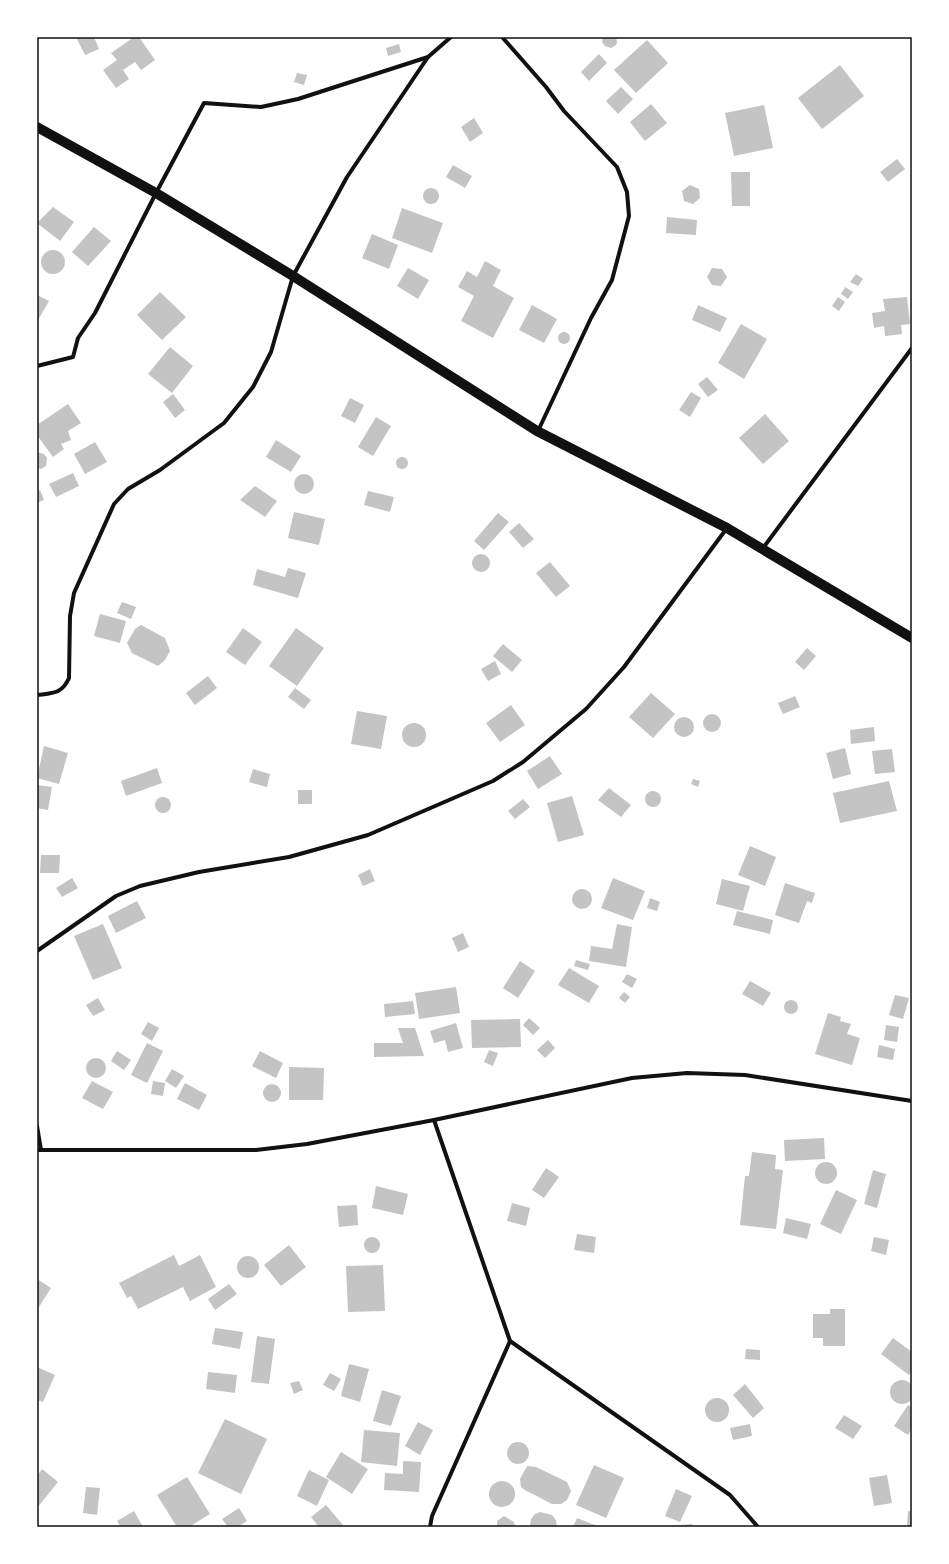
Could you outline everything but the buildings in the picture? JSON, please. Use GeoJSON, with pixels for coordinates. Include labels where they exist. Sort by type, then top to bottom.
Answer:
{"type":"FeatureCollection","features":[{"type":"Feature","properties":{"kind":"main road"},"geometry":{"type":"LineString","coordinates":[[37,127],[156,193],[293,276],[537,431],[727,528],[912,638]]}},
{"type":"Feature","properties":{"kind":"street"},"geometry":{"type":"LineString","coordinates":[[37,695],[55,693],[65,687],[69,678],[70,616],[74,593],[114,504],[128,489],[160,470],[224,422],[253,387],[271,352],[293,276],[347,178],[428,57],[451,37]]}},
{"type":"Feature","properties":{"kind":"street"},"geometry":{"type":"LineString","coordinates":[[502,37],[546,86],[564,111],[617,167],[627,192],[629,216],[612,280],[591,318],[537,431]]}},
{"type":"Feature","properties":{"kind":"street"},"geometry":{"type":"LineString","coordinates":[[37,366],[73,357],[78,338],[95,313],[204,103],[260,107],[330,90],[428,57]]}},
{"type":"Feature","properties":{"kind":"street"},"geometry":{"type":"LineString","coordinates":[[762,549],[912,348]]}},
{"type":"Feature","properties":{"kind":"street"},"geometry":{"type":"LineString","coordinates":[[37,951],[116,896],[140,886],[199,872],[289,858],[368,835],[493,781],[522,762],[586,709],[624,667],[727,528]]}},
{"type":"Feature","properties":{"kind":"street"},"geometry":{"type":"LineString","coordinates":[[37,1126],[39,1150],[256,1150],[307,1144],[434,1120],[632,1078],[686,1073],[745,1075],[912,1100]]}},
{"type":"Feature","properties":{"kind":"street"},"geometry":{"type":"LineString","coordinates":[[434,1120],[510,1341],[730,1495],[758,1527]]}},
{"type":"Feature","properties":{"kind":"street"},"geometry":{"type":"LineString","coordinates":[[430,1527],[432,1516],[510,1341]]}}]}
